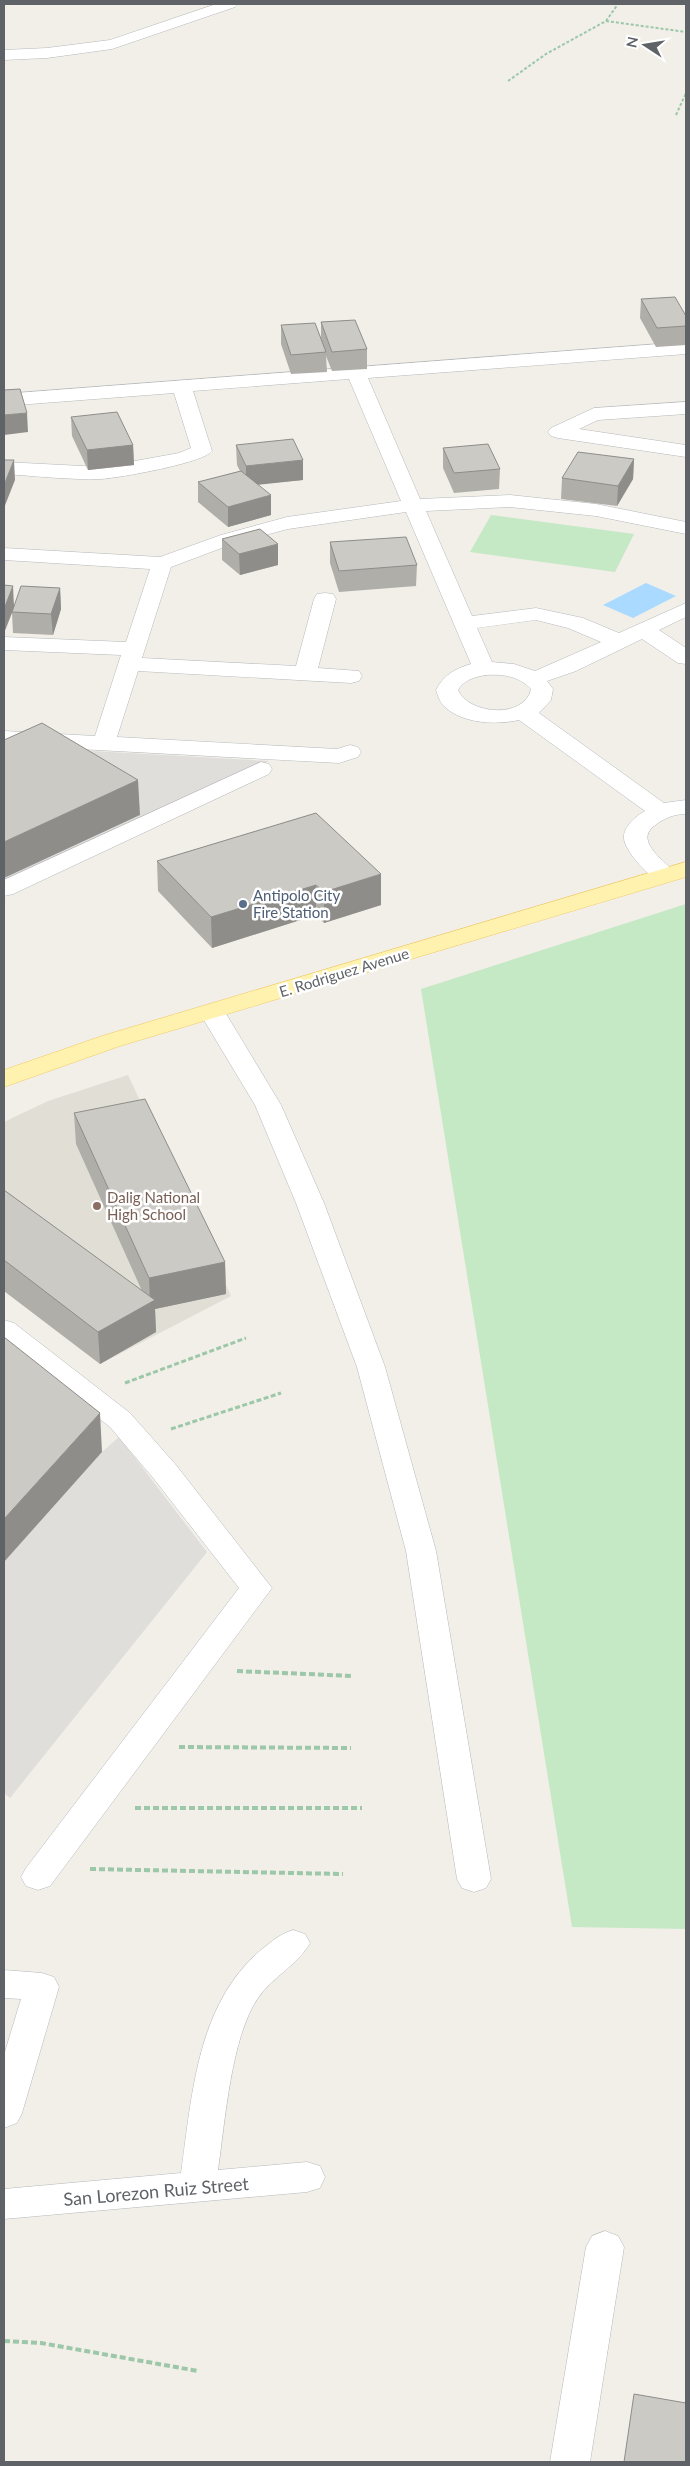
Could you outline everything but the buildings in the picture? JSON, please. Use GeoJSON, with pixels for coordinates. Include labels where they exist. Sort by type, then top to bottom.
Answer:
{"type":"FeatureCollection","features":[{"type":"Feature","properties":{"kind":"main road","name":"E. Rodriguez Avenue"},"geometry":{"type":"LineString","coordinates":[[4,1079],[111,1041],[676,872]]}},
{"type":"Feature","properties":{"kind":"street"},"geometry":{"type":"LineString","coordinates":[[4,55],[47,53],[112,44],[230,4]]}},
{"type":"Feature","properties":{"kind":"street"},"geometry":{"type":"LineString","coordinates":[[4,400],[182,388],[686,348]]}},
{"type":"Feature","properties":{"kind":"street"},"geometry":{"type":"LineString","coordinates":[[356,373],[415,504],[484,669]]}},
{"type":"Feature","properties":{"kind":"street"},"geometry":{"type":"LineString","coordinates":[[4,468],[102,473],[184,458],[202,451],[182,388]]}},
{"type":"Feature","properties":{"kind":"street"},"geometry":{"type":"LineString","coordinates":[[686,408],[594,414],[558,432],[686,450]]}},
{"type":"Feature","properties":{"kind":"street"},"geometry":{"type":"LineString","coordinates":[[4,554],[162,563],[228,539],[287,523],[415,504],[510,501],[596,510],[686,528]]}},
{"type":"Feature","properties":{"kind":"street"},"geometry":{"type":"LineString","coordinates":[[104,743],[162,563]]}},
{"type":"Feature","properties":{"kind":"street"},"geometry":{"type":"LineString","coordinates":[[305,674],[325,599]]}},
{"type":"Feature","properties":{"kind":"street"},"geometry":{"type":"LineString","coordinates":[[533,679],[568,666],[621,642],[686,609]]}},
{"type":"Feature","properties":{"kind":"street"},"geometry":{"type":"LineString","coordinates":[[465,623],[536,614],[575,623],[621,642]]}},
{"type":"Feature","properties":{"kind":"street"},"geometry":{"type":"LineString","coordinates":[[645,631],[686,658]]}},
{"type":"Feature","properties":{"kind":"street"},"geometry":{"type":"LineString","coordinates":[[4,642],[305,674],[351,676]]}},
{"type":"Feature","properties":{"kind":"street"},"geometry":{"type":"LineString","coordinates":[[484,669],[511,670],[533,679],[539,683],[543,694],[537,704],[523,712],[501,716],[482,715],[466,711],[451,701],[447,690],[455,678],[484,669]]}},
{"type":"Feature","properties":{"kind":"street"},"geometry":{"type":"LineString","coordinates":[[523,712],[660,811]]}},
{"type":"Feature","properties":{"kind":"street"},"geometry":{"type":"LineString","coordinates":[[4,738],[339,756],[350,752]]}},
{"type":"Feature","properties":{"kind":"street"},"geometry":{"type":"LineString","coordinates":[[4,889],[261,769]]}},
{"type":"Feature","properties":{"kind":"street"},"geometry":{"type":"LineString","coordinates":[[676,872],[637,847],[636,835],[643,822],[660,811],[686,807]]}},
{"type":"Feature","properties":{"kind":"street"},"geometry":{"type":"LineString","coordinates":[[212,1012],[268,1105],[310,1203],[371,1367],[421,1551],[474,1879]]}},
{"type":"Feature","properties":{"kind":"street"},"geometry":{"type":"LineString","coordinates":[[4,1329],[120,1420],[165,1472],[256,1588],[41,1873]]}},
{"type":"Feature","properties":{"kind":"street"},"geometry":{"type":"LineString","coordinates":[[197,2187],[217,2055],[240,1996],[264,1967],[293,1943]]}},
{"type":"Feature","properties":{"kind":"street"},"geometry":{"type":"LineString","coordinates":[[4,1984],[42,1987],[4,2113]]}},
{"type":"Feature","properties":{"kind":"street","name":"San Lorezon Ruiz Street"},"geometry":{"type":"LineString","coordinates":[[4,2204],[307,2177]]}},
{"type":"Feature","properties":{"kind":"street"},"geometry":{"type":"LineString","coordinates":[[570,2462],[605,2248]]}},
{"type":"Feature","properties":{"kind":"path"},"geometry":{"type":"LineString","coordinates":[[508,81],[546,54],[606,21],[618,4]]}},
{"type":"Feature","properties":{"kind":"path"},"geometry":{"type":"LineString","coordinates":[[606,21],[686,32]]}},
{"type":"Feature","properties":{"kind":"path"},"geometry":{"type":"LineString","coordinates":[[676,115],[686,93]]}},
{"type":"Feature","properties":{"kind":"path"},"geometry":{"type":"LineString","coordinates":[[90,1396],[246,1338]]}},
{"type":"Feature","properties":{"kind":"path"},"geometry":{"type":"LineString","coordinates":[[138,1440],[281,1393]]}},
{"type":"Feature","properties":{"kind":"path"},"geometry":{"type":"LineString","coordinates":[[194,1670],[353,1676]]}},
{"type":"Feature","properties":{"kind":"path"},"geometry":{"type":"LineString","coordinates":[[136,1747],[352,1748]]}},
{"type":"Feature","properties":{"kind":"path"},"geometry":{"type":"LineString","coordinates":[[90,1808],[362,1808]]}},
{"type":"Feature","properties":{"kind":"path"},"geometry":{"type":"LineString","coordinates":[[41,1873],[343,1874]]}},
{"type":"Feature","properties":{"kind":"path"},"geometry":{"type":"LineString","coordinates":[[4,2340],[41,2343],[198,2371]]}},
{"type":"Feature","properties":{"kind":"shaded area"},"geometry":{"type":"Polygon","coordinates":[[[4,746],[269,761],[4,885],[4,746]]]}},
{"type":"Feature","properties":{"kind":"shaded area","name":"Dalig National High School"},"geometry":{"type":"Polygon","coordinates":[[[128,1075],[231,1296],[100,1364],[4,1291],[4,1122],[48,1101],[128,1075]]]}},
{"type":"Feature","properties":{"kind":"shaded area"},"geometry":{"type":"Polygon","coordinates":[[[119,1437],[207,1552],[10,1798],[4,1793],[4,1562],[102,1452],[119,1437]]]}},
{"type":"Feature","properties":{"kind":"green space"},"geometry":{"type":"Polygon","coordinates":[[[491,515],[634,534],[615,572],[470,552],[491,515]]]}},
{"type":"Feature","properties":{"kind":"green space"},"geometry":{"type":"Polygon","coordinates":[[[686,904],[686,1929],[572,1927],[421,989],[686,904]]]}},
{"type":"Feature","properties":{"kind":"water"},"geometry":{"type":"Polygon","coordinates":[[[646,583],[676,596],[633,618],[603,605],[646,583]]]}},
{"type":"Feature","properties":{"kind":"place","name":"Antipolo City Fire Station"},"geometry":{"type":"Point","coordinates":[243,904]}},
{"type":"Feature","properties":{"kind":"place","name":"Dalig National High School"},"geometry":{"type":"Point","coordinates":[97,1206]}}]}
